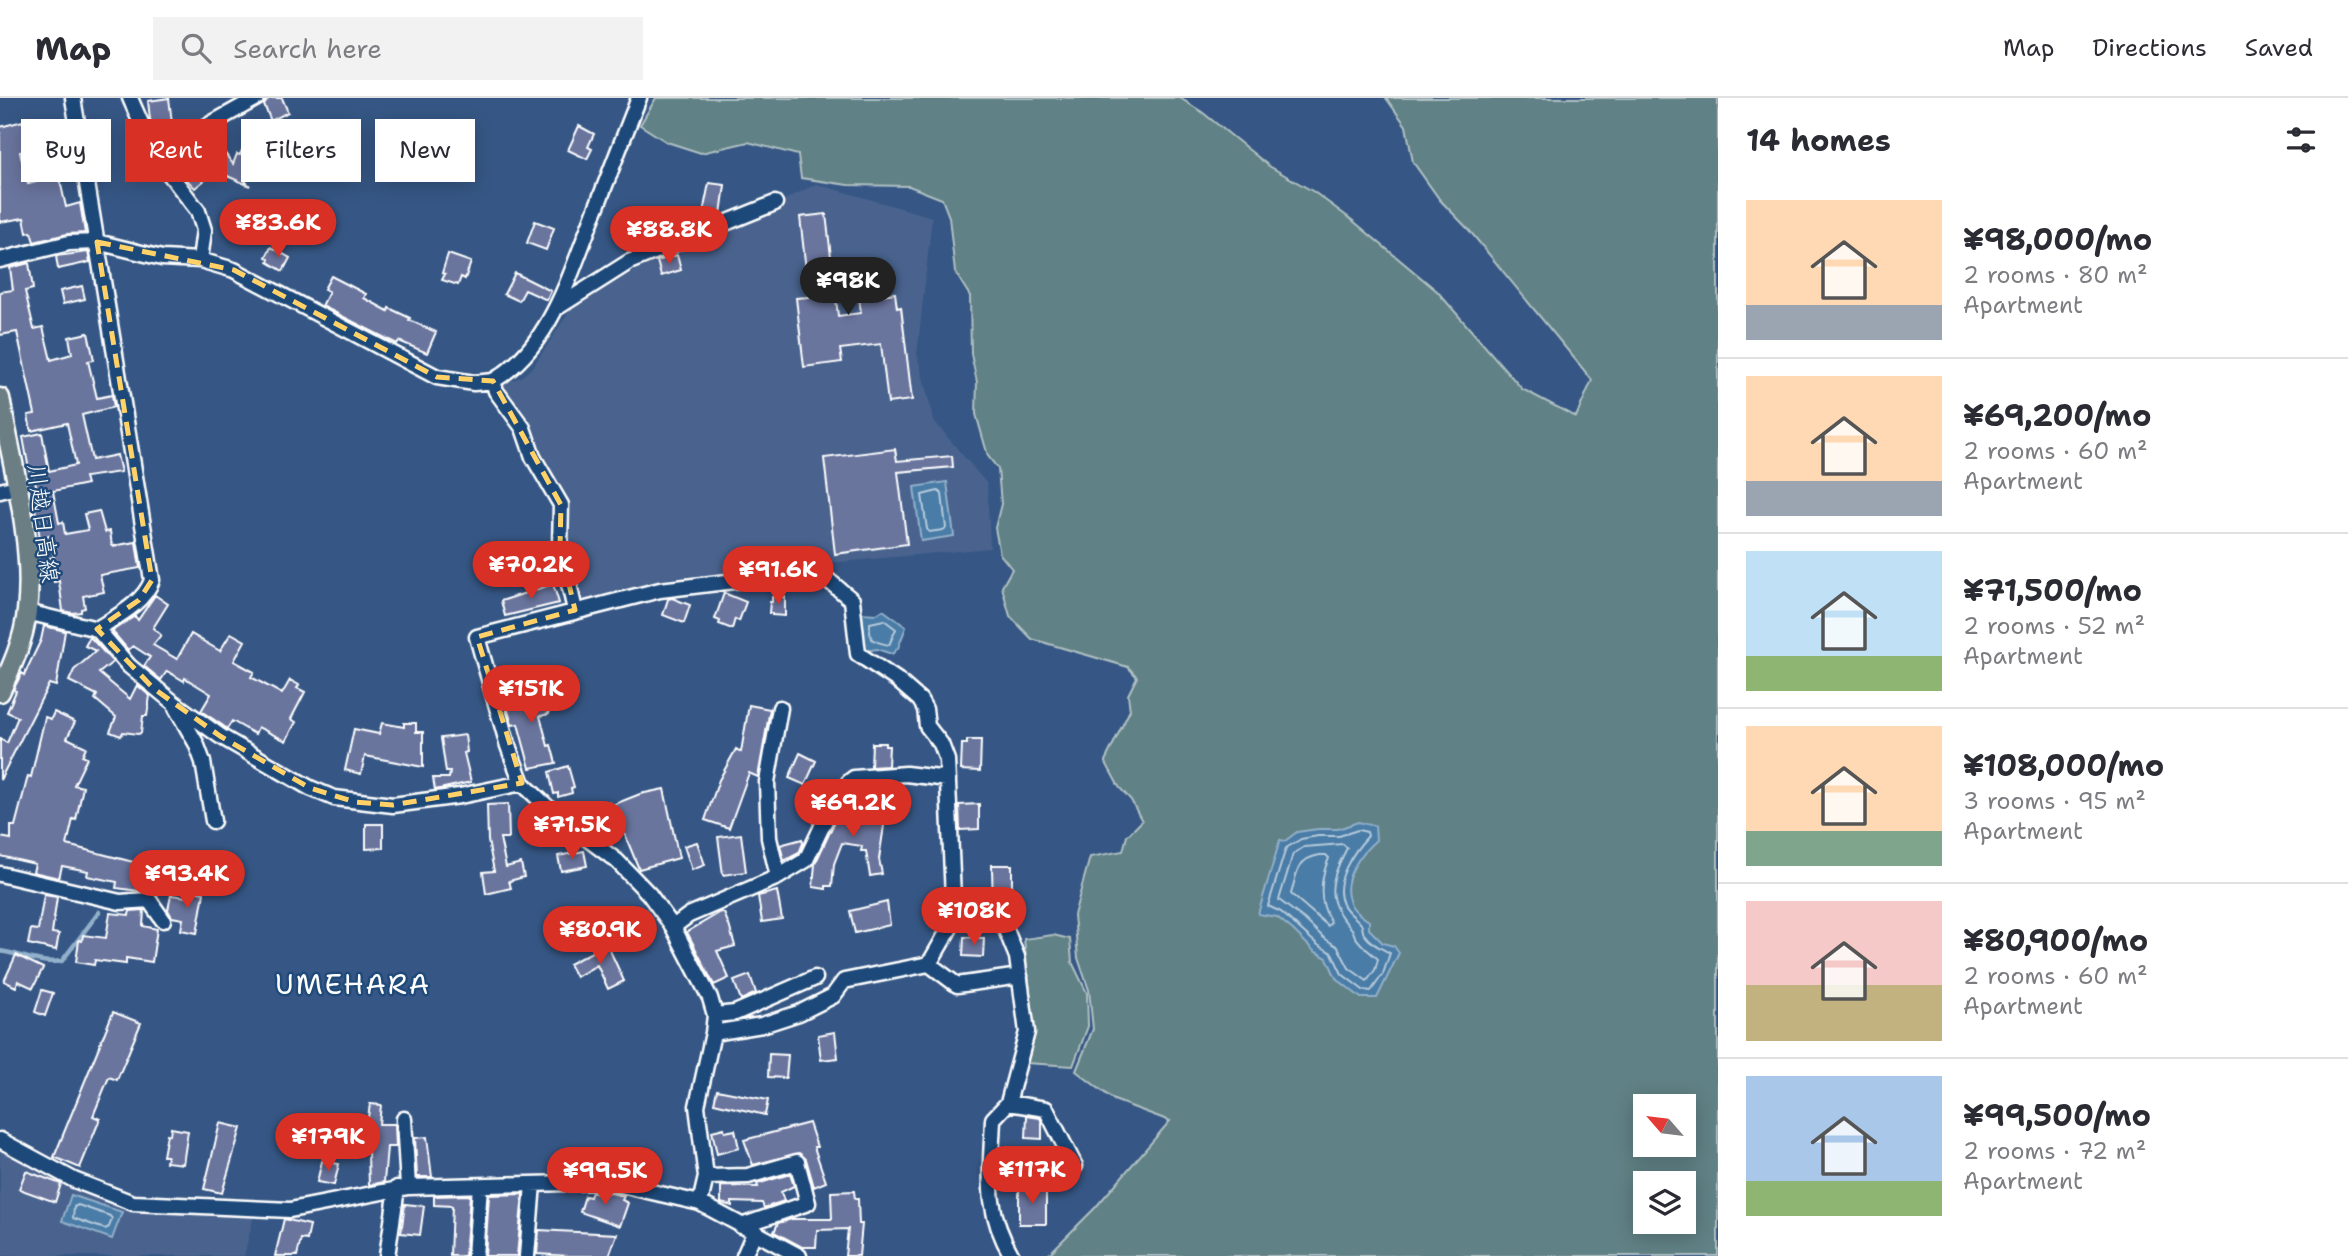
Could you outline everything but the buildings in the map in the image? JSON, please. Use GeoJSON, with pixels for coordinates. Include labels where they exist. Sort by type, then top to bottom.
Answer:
{"type":"FeatureCollection","features":[{"type":"Feature","properties":{"kind":"main road","name":"川越日高線"},"geometry":{"type":"LineString","coordinates":[[0,398],[8,489],[27,544],[27,612],[17,656],[0,692]]}},
{"type":"Feature","properties":{"kind":"street"},"geometry":{"type":"LineString","coordinates":[[73,98],[152,580],[148,591],[139,600],[97,629]]}},
{"type":"Feature","properties":{"kind":"street"},"geometry":{"type":"LineString","coordinates":[[130,98],[139,119]]}},
{"type":"Feature","properties":{"kind":"street"},"geometry":{"type":"LineString","coordinates":[[219,119],[257,98]]}},
{"type":"Feature","properties":{"kind":"street"},"geometry":{"type":"LineString","coordinates":[[0,260],[69,243],[97,242],[162,258],[200,260],[234,270],[437,377],[474,383],[493,381],[509,371],[531,348],[558,307],[639,98]]}},
{"type":"Feature","properties":{"kind":"street"},"geometry":{"type":"LineString","coordinates":[[176,182],[198,211],[204,230],[200,260]]}},
{"type":"Feature","properties":{"kind":"street"},"geometry":{"type":"LineString","coordinates":[[558,307],[629,261],[775,202]]}},
{"type":"Feature","properties":{"kind":"street"},"geometry":{"type":"LineString","coordinates":[[493,381],[496,391],[523,428],[533,457],[561,505],[560,545],[575,610]]}},
{"type":"Feature","properties":{"kind":"street"},"geometry":{"type":"LineString","coordinates":[[700,1203],[706,1177],[696,1106],[713,1033],[715,1015],[710,999],[673,927],[649,894],[617,861],[558,816],[522,783],[508,746],[477,637],[660,590],[817,571],[852,600],[858,654],[897,680],[920,700],[925,709],[927,726],[941,744],[947,760],[954,922],[929,964]]}},
{"type":"Feature","properties":{"kind":"street"},"geometry":{"type":"LineString","coordinates":[[27,612],[97,629],[129,666],[174,704],[220,736],[310,788],[334,798],[393,805],[460,796],[522,783]]}},
{"type":"Feature","properties":{"kind":"street"},"geometry":{"type":"LineString","coordinates":[[174,704],[196,743],[203,762],[213,821]]}},
{"type":"Feature","properties":{"kind":"street"},"geometry":{"type":"LineString","coordinates":[[778,877],[769,838],[767,782],[780,708]]}},
{"type":"Feature","properties":{"kind":"street"},"geometry":{"type":"LineString","coordinates":[[673,927],[689,915],[798,866],[810,855],[827,816],[853,778],[906,774],[948,779]]}},
{"type":"Feature","properties":{"kind":"street"},"geometry":{"type":"LineString","coordinates":[[0,874],[120,902],[149,900],[163,920]]}},
{"type":"Feature","properties":{"kind":"street"},"geometry":{"type":"LineString","coordinates":[[954,922],[1002,920],[1017,957],[1027,1032],[1008,1103],[993,1119],[990,1202],[999,1234],[1012,1256]]}},
{"type":"Feature","properties":{"kind":"street"},"geometry":{"type":"LineString","coordinates":[[713,1033],[762,1025],[799,1013],[833,996],[844,981],[929,964],[957,985],[1020,976]]}},
{"type":"Feature","properties":{"kind":"street"},"geometry":{"type":"LineString","coordinates":[[715,1015],[744,1009],[816,978]]}},
{"type":"Feature","properties":{"kind":"street"},"geometry":{"type":"LineString","coordinates":[[1008,1103],[1046,1109],[1075,1166]]}},
{"type":"Feature","properties":{"kind":"street"},"geometry":{"type":"LineString","coordinates":[[387,1256],[402,1188],[404,1119]]}},
{"type":"Feature","properties":{"kind":"street"},"geometry":{"type":"LineString","coordinates":[[0,1140],[74,1180],[133,1203],[290,1210],[402,1188],[608,1182],[700,1203],[799,1256]]}},
{"type":"Feature","properties":{"kind":"street"},"geometry":{"type":"LineString","coordinates":[[706,1177],[748,1176],[797,1162],[808,1203],[747,1229]]}},
{"type":"Feature","properties":{"kind":"street"},"geometry":{"type":"LineString","coordinates":[[527,1256],[533,1184]]}},
{"type":"Feature","properties":{"kind":"street"},"geometry":{"type":"LineString","coordinates":[[475,1256],[480,1186]]}},
{"type":"Feature","properties":{"kind":"street"},"geometry":{"type":"LineString","coordinates":[[744,1256],[747,1229]]}},
{"type":"Feature","properties":{"kind":"highlighted area"},"geometry":{"type":"Polygon","coordinates":[[[97,242],[234,270],[437,377],[493,381],[561,505],[560,546],[575,610],[477,637],[522,783],[393,805],[355,802],[310,788],[220,736],[153,688],[97,629],[139,600],[152,580],[97,242]]]}},
{"type":"Feature","properties":{"kind":"shaded area"},"geometry":{"type":"Polygon","coordinates":[[[816,184],[932,217],[917,354],[934,421],[987,484],[990,548],[669,578],[587,601],[581,598],[565,545],[571,507],[539,453],[531,423],[504,389],[505,383],[521,377],[533,367],[573,306],[619,269],[756,215],[816,184]]]}},
{"type":"Feature","properties":{"kind":"shaded area"},"geometry":{"type":"Polygon","coordinates":[[[0,1147],[108,1202],[134,1209],[254,1215],[244,1256],[0,1256],[0,1147]]]}},
{"type":"Feature","properties":{"kind":"green space"},"geometry":{"type":"Polygon","coordinates":[[[656,98],[1180,98],[1202,112],[1269,166],[1314,192],[1352,220],[1437,291],[1522,389],[1576,417],[1592,380],[1469,230],[1440,200],[1413,162],[1406,126],[1386,98],[1718,98],[1718,1256],[1047,1256],[1095,1208],[1170,1121],[1114,1100],[1076,1071],[1093,1029],[1089,990],[1078,958],[1074,915],[1090,857],[1123,851],[1127,836],[1142,821],[1105,761],[1130,710],[1128,695],[1137,677],[1128,667],[1032,639],[1010,616],[1002,587],[1012,569],[1000,554],[995,528],[1001,504],[998,469],[988,456],[976,414],[977,382],[971,354],[970,296],[955,272],[949,217],[942,199],[909,186],[848,185],[801,178],[798,155],[748,142],[701,153],[667,142],[640,125],[656,98]]]}},
{"type":"Feature","properties":{"kind":"green space"},"geometry":{"type":"Polygon","coordinates":[[[1053,935],[1070,939],[1072,962],[1087,993],[1088,1026],[1073,1066],[1026,1063],[1033,1018],[1024,939],[1053,935]]]}},
{"type":"Feature","properties":{"kind":"water"},"geometry":{"type":"Polygon","coordinates":[[[947,482],[954,536],[921,541],[914,487],[947,482]]]}},
{"type":"Feature","properties":{"kind":"water"},"geometry":{"type":"Polygon","coordinates":[[[883,610],[906,627],[898,648],[892,654],[877,649],[865,651],[861,613],[877,614],[883,610]]]}},
{"type":"Feature","properties":{"kind":"water"},"geometry":{"type":"Polygon","coordinates":[[[1358,822],[1375,826],[1376,840],[1364,852],[1350,875],[1347,892],[1349,900],[1354,909],[1369,921],[1369,929],[1383,943],[1394,946],[1399,953],[1377,998],[1361,998],[1336,978],[1327,958],[1314,951],[1293,930],[1277,917],[1258,914],[1280,840],[1285,841],[1297,832],[1338,829],[1358,822]]]}},
{"type":"Feature","properties":{"kind":"water"},"geometry":{"type":"Polygon","coordinates":[[[71,1195],[122,1212],[112,1239],[62,1221],[71,1195]]]}},
{"type":"Feature","properties":{"kind":"waterway"},"geometry":{"type":"LineString","coordinates":[[0,951],[39,960],[62,961],[99,912]]}},
{"type":"Feature","properties":{"kind":"district","name":"UMEHARA"},"geometry":{"type":"Point","coordinates":[353,984]}}]}
